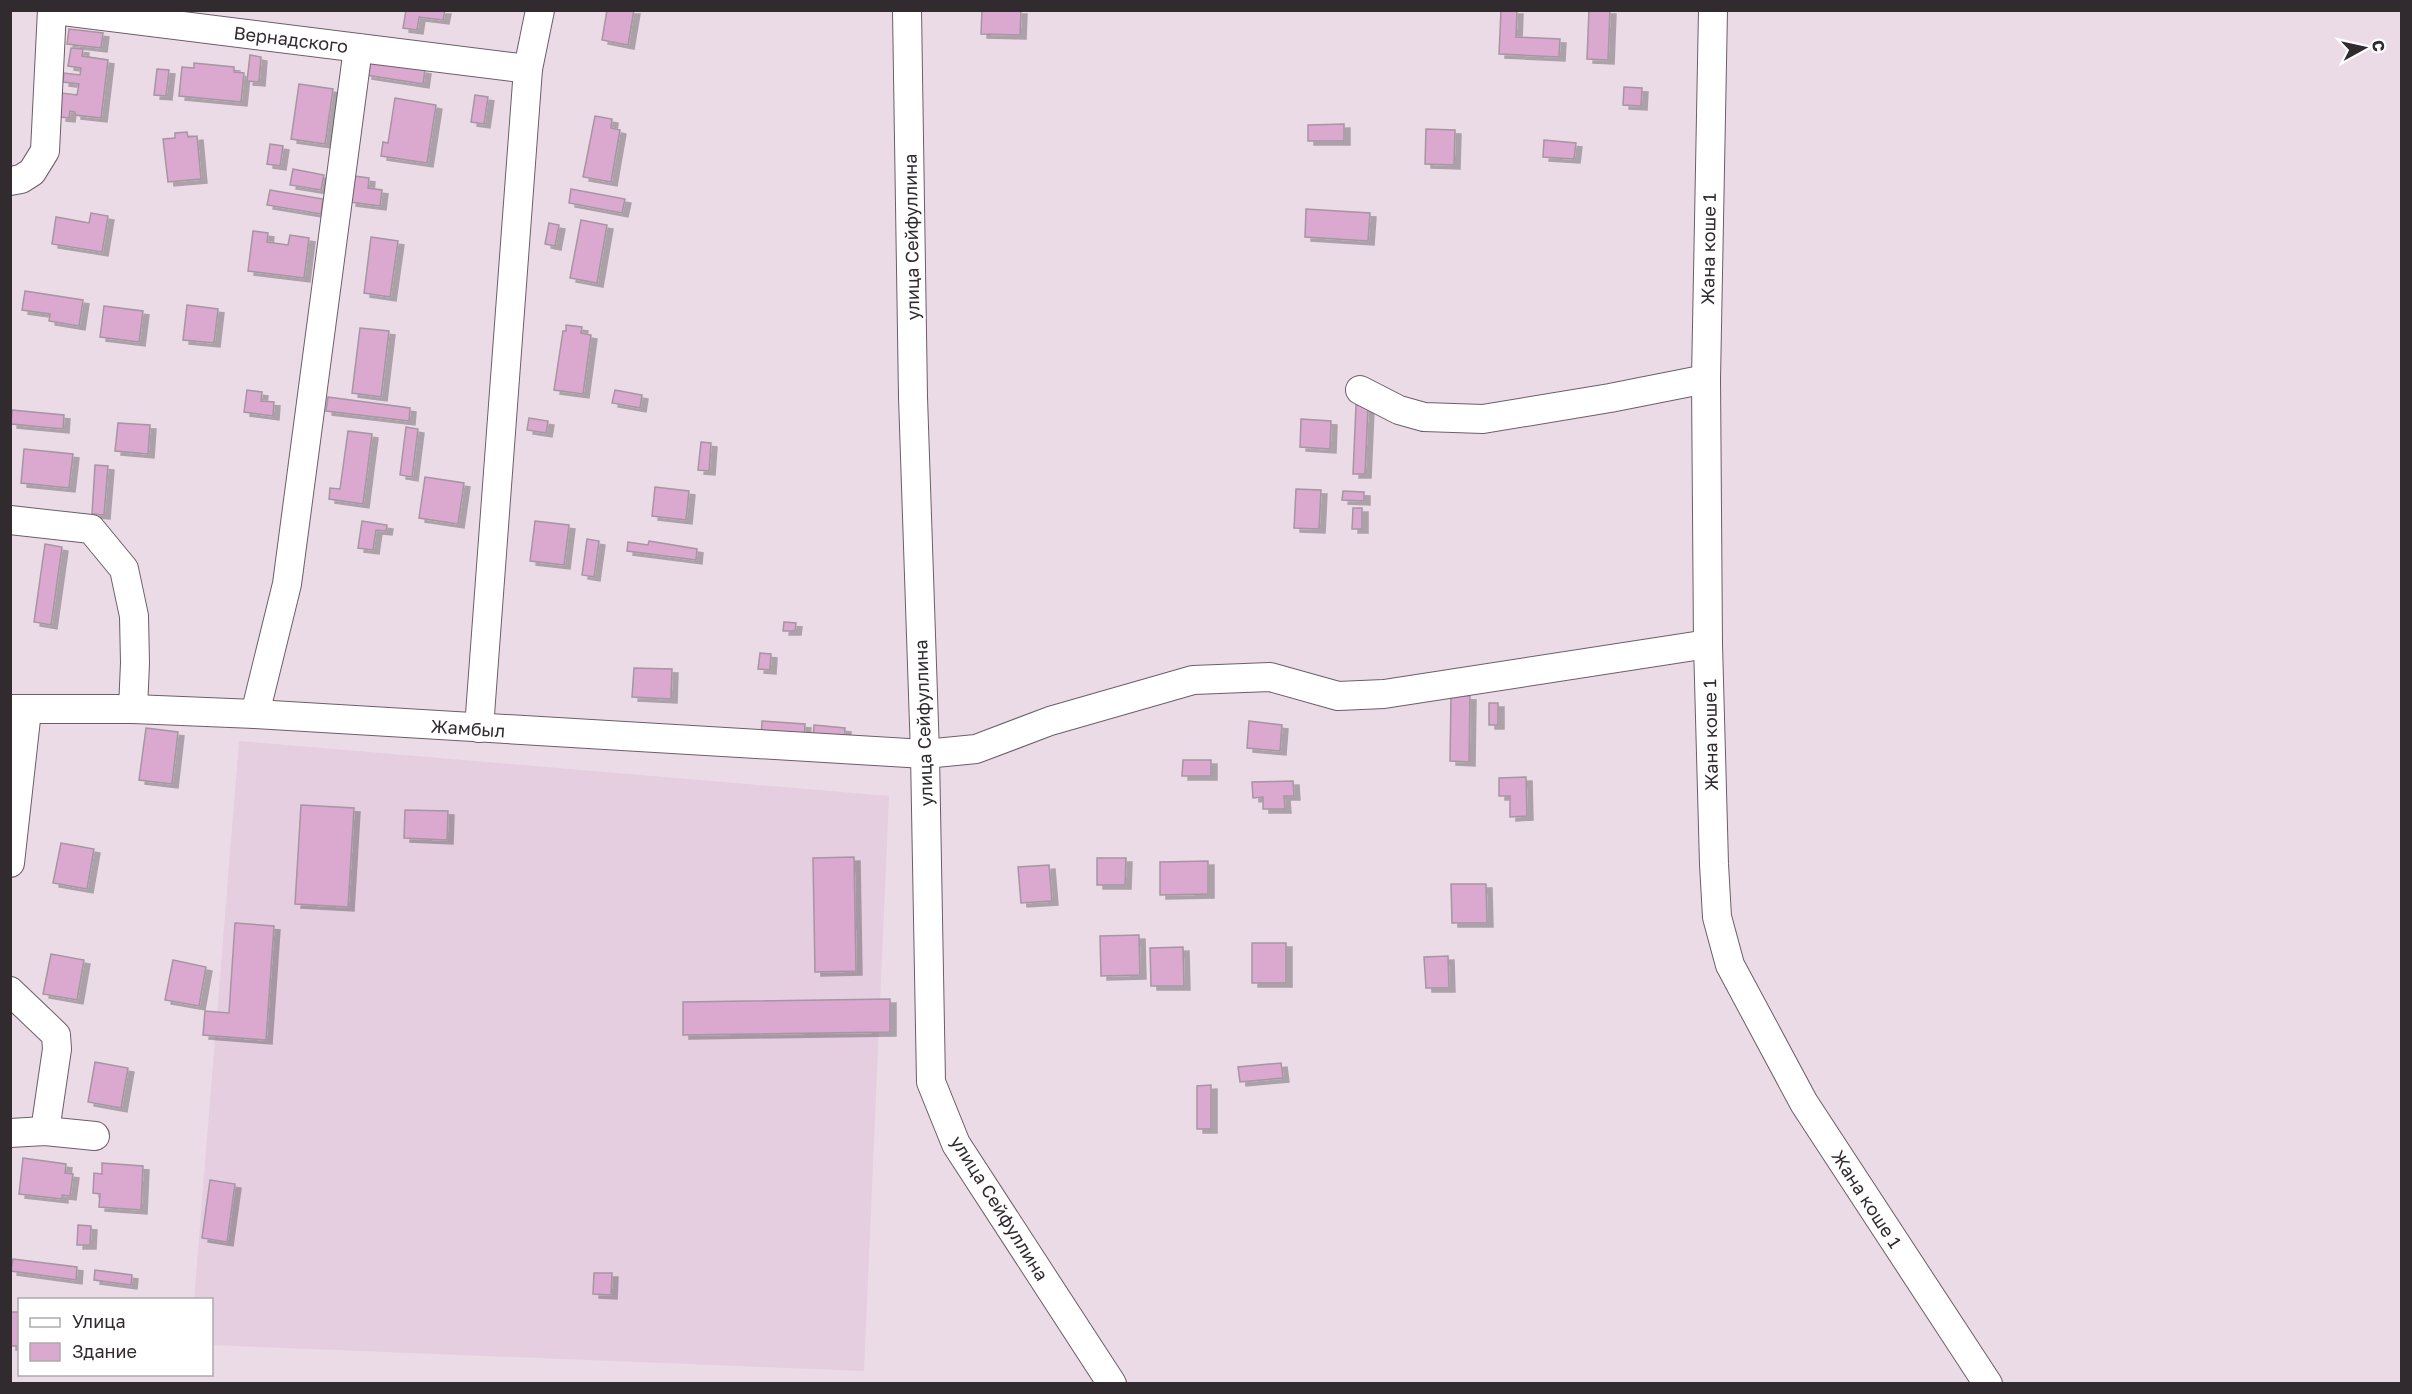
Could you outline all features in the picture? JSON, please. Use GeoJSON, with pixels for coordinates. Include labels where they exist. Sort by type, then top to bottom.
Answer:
{"type":"FeatureCollection","features":[{"type":"Feature","properties":{"kind":"street","name":"Вернадского"},"geometry":{"type":"LineString","coordinates":[[54,10],[528,69]]}},
{"type":"Feature","properties":{"kind":"street"},"geometry":{"type":"LineString","coordinates":[[10,181],[21,179],[32,171],[45,151],[54,10]]}},
{"type":"Feature","properties":{"kind":"street"},"geometry":{"type":"LineString","coordinates":[[479,728],[528,69],[540,10]]}},
{"type":"Feature","properties":{"kind":"street","name":"улица Сейфуллина"},"geometry":{"type":"LineString","coordinates":[[907,10],[913,398],[925,754],[931,1082],[956,1144],[1112,1383]]}},
{"type":"Feature","properties":{"kind":"street","name":"Жана коше 1"},"geometry":{"type":"LineString","coordinates":[[1713,10],[1706,379],[1708,644],[1716,906],[1730,965],[1804,1103],[1988,1383]]}},
{"type":"Feature","properties":{"kind":"street"},"geometry":{"type":"LineString","coordinates":[[255,714],[287,584],[358,48]]}},
{"type":"Feature","properties":{"kind":"street"},"geometry":{"type":"LineString","coordinates":[[1360,390],[1399,411],[1424,417],[1483,419],[1706,379]]}},
{"type":"Feature","properties":{"kind":"street"},"geometry":{"type":"LineString","coordinates":[[10,520],[91,529],[124,569],[134,616],[133,709]]}},
{"type":"Feature","properties":{"kind":"street","name":"Жамбыл"},"geometry":{"type":"LineString","coordinates":[[19,709],[133,709],[255,714],[925,754],[976,749],[1050,721],[1193,680],[1270,677],[1338,696],[1384,694],[1708,644]]}},
{"type":"Feature","properties":{"kind":"street"},"geometry":{"type":"LineString","coordinates":[[10,863],[19,709]]}},
{"type":"Feature","properties":{"kind":"street"},"geometry":{"type":"LineString","coordinates":[[10,991],[56,1035],[57,1049],[45,1131]]}},
{"type":"Feature","properties":{"kind":"street"},"geometry":{"type":"LineString","coordinates":[[10,1133],[45,1131],[95,1136]]}},
{"type":"Feature","properties":{"kind":"shaded area"},"geometry":{"type":"Polygon","coordinates":[[[239,741],[889,796],[864,1371],[213,1345],[213,1298],[194,1298],[239,741]]]}},
{"type":"Feature","properties":{"kind":"building"},"geometry":{"type":"Polygon","coordinates":[[[406,10],[445,10],[443,20],[419,17],[417,30],[403,28],[406,10]]]}},
{"type":"Feature","properties":{"kind":"building"},"geometry":{"type":"Polygon","coordinates":[[[607,10],[634,10],[628,45],[602,40],[607,10]]]}},
{"type":"Feature","properties":{"kind":"building"},"geometry":{"type":"Polygon","coordinates":[[[982,10],[1021,10],[1020,35],[981,34],[982,10]]]}},
{"type":"Feature","properties":{"kind":"building"},"geometry":{"type":"Polygon","coordinates":[[[1501,10],[1517,10],[1516,37],[1560,39],[1559,57],[1499,54],[1501,10]]]}},
{"type":"Feature","properties":{"kind":"building"},"geometry":{"type":"Polygon","coordinates":[[[1589,10],[1610,10],[1608,60],[1587,59],[1589,10]]]}},
{"type":"Feature","properties":{"kind":"building"},"geometry":{"type":"Polygon","coordinates":[[[69,29],[103,33],[101,48],[67,44],[69,29]]]}},
{"type":"Feature","properties":{"kind":"building"},"geometry":{"type":"Polygon","coordinates":[[[71,48],[83,49],[82,56],[108,60],[101,118],[75,115],[75,112],[70,111],[69,118],[60,117],[62,93],[77,95],[79,84],[63,82],[64,73],[80,75],[81,68],[68,66],[71,48]]]}},
{"type":"Feature","properties":{"kind":"building"},"geometry":{"type":"Polygon","coordinates":[[[250,55],[261,57],[259,82],[247,81],[250,55]]]}},
{"type":"Feature","properties":{"kind":"building"},"geometry":{"type":"Polygon","coordinates":[[[368,61],[425,70],[423,84],[366,75],[368,61]]]}},
{"type":"Feature","properties":{"kind":"building"},"geometry":{"type":"Polygon","coordinates":[[[194,63],[234,67],[234,72],[244,73],[241,102],[179,96],[182,67],[194,68],[194,63]]]}},
{"type":"Feature","properties":{"kind":"building"},"geometry":{"type":"Polygon","coordinates":[[[157,69],[169,70],[166,96],[154,95],[157,69]]]}},
{"type":"Feature","properties":{"kind":"building"},"geometry":{"type":"Polygon","coordinates":[[[299,84],[333,89],[325,144],[291,139],[299,84]]]}},
{"type":"Feature","properties":{"kind":"building"},"geometry":{"type":"Polygon","coordinates":[[[1624,87],[1642,88],[1641,106],[1623,105],[1624,87]]]}},
{"type":"Feature","properties":{"kind":"building"},"geometry":{"type":"Polygon","coordinates":[[[475,95],[488,97],[484,124],[471,122],[475,95]]]}},
{"type":"Feature","properties":{"kind":"building"},"geometry":{"type":"Polygon","coordinates":[[[395,98],[436,105],[427,163],[381,156],[383,142],[388,143],[395,98]]]}},
{"type":"Feature","properties":{"kind":"building"},"geometry":{"type":"Polygon","coordinates":[[[595,116],[612,119],[611,128],[620,130],[611,182],[583,177],[595,116]]]}},
{"type":"Feature","properties":{"kind":"building"},"geometry":{"type":"Polygon","coordinates":[[[1344,124],[1344,141],[1308,141],[1308,125],[1344,124]]]}},
{"type":"Feature","properties":{"kind":"building"},"geometry":{"type":"Polygon","coordinates":[[[1426,129],[1455,130],[1454,165],[1425,164],[1426,129]]]}},
{"type":"Feature","properties":{"kind":"building"},"geometry":{"type":"Polygon","coordinates":[[[187,132],[188,137],[197,136],[201,179],[168,182],[163,139],[175,138],[175,133],[187,132]]]}},
{"type":"Feature","properties":{"kind":"building"},"geometry":{"type":"Polygon","coordinates":[[[1544,140],[1576,143],[1574,159],[1543,157],[1544,140]]]}},
{"type":"Feature","properties":{"kind":"building"},"geometry":{"type":"Polygon","coordinates":[[[270,144],[283,146],[280,166],[267,164],[270,144]]]}},
{"type":"Feature","properties":{"kind":"building"},"geometry":{"type":"Polygon","coordinates":[[[293,169],[324,175],[321,190],[290,185],[293,169]]]}},
{"type":"Feature","properties":{"kind":"building"},"geometry":{"type":"Polygon","coordinates":[[[354,176],[369,178],[368,188],[382,190],[380,206],[350,202],[354,176]]]}},
{"type":"Feature","properties":{"kind":"building"},"geometry":{"type":"Polygon","coordinates":[[[571,189],[625,199],[622,213],[569,203],[571,189]]]}},
{"type":"Feature","properties":{"kind":"building"},"geometry":{"type":"Polygon","coordinates":[[[270,190],[323,199],[321,214],[267,205],[270,190]]]}},
{"type":"Feature","properties":{"kind":"building"},"geometry":{"type":"Polygon","coordinates":[[[1306,209],[1370,213],[1368,241],[1305,237],[1306,209]]]}},
{"type":"Feature","properties":{"kind":"building"},"geometry":{"type":"Polygon","coordinates":[[[91,213],[108,216],[102,252],[52,244],[56,217],[89,223],[91,213]]]}},
{"type":"Feature","properties":{"kind":"building"},"geometry":{"type":"Polygon","coordinates":[[[581,220],[607,225],[597,283],[570,278],[581,220]]]}},
{"type":"Feature","properties":{"kind":"building"},"geometry":{"type":"Polygon","coordinates":[[[549,223],[559,225],[555,246],[545,244],[549,223]]]}},
{"type":"Feature","properties":{"kind":"building"},"geometry":{"type":"Polygon","coordinates":[[[253,231],[268,233],[267,242],[288,245],[290,235],[309,238],[304,278],[248,271],[253,231]]]}},
{"type":"Feature","properties":{"kind":"building"},"geometry":{"type":"Polygon","coordinates":[[[371,237],[398,241],[390,297],[364,293],[371,237]]]}},
{"type":"Feature","properties":{"kind":"building"},"geometry":{"type":"Polygon","coordinates":[[[25,291],[83,300],[79,326],[49,321],[50,314],[22,310],[25,291]]]}},
{"type":"Feature","properties":{"kind":"building"},"geometry":{"type":"Polygon","coordinates":[[[187,305],[218,309],[214,343],[183,340],[187,305]]]}},
{"type":"Feature","properties":{"kind":"building"},"geometry":{"type":"Polygon","coordinates":[[[104,306],[143,311],[139,342],[100,337],[104,306]]]}},
{"type":"Feature","properties":{"kind":"building"},"geometry":{"type":"Polygon","coordinates":[[[566,325],[582,327],[581,333],[591,335],[583,394],[554,390],[563,331],[566,331],[566,325]]]}},
{"type":"Feature","properties":{"kind":"building"},"geometry":{"type":"Polygon","coordinates":[[[360,328],[389,331],[381,397],[352,393],[360,328]]]}},
{"type":"Feature","properties":{"kind":"building"},"geometry":{"type":"Polygon","coordinates":[[[247,390],[262,392],[261,401],[274,402],[273,416],[244,412],[247,390]]]}},
{"type":"Feature","properties":{"kind":"building"},"geometry":{"type":"Polygon","coordinates":[[[615,390],[642,395],[640,408],[612,403],[615,390]]]}},
{"type":"Feature","properties":{"kind":"building"},"geometry":{"type":"Polygon","coordinates":[[[328,397],[410,408],[409,421],[326,411],[328,397]]]}},
{"type":"Feature","properties":{"kind":"building"},"geometry":{"type":"Polygon","coordinates":[[[1356,405],[1368,406],[1365,474],[1353,474],[1356,405]]]}},
{"type":"Feature","properties":{"kind":"building"},"geometry":{"type":"Polygon","coordinates":[[[12,410],[64,415],[63,429],[11,424],[12,410]]]}},
{"type":"Feature","properties":{"kind":"building"},"geometry":{"type":"Polygon","coordinates":[[[529,418],[548,421],[546,433],[527,430],[529,418]]]}},
{"type":"Feature","properties":{"kind":"building"},"geometry":{"type":"Polygon","coordinates":[[[1301,419],[1331,421],[1330,449],[1300,447],[1301,419]]]}},
{"type":"Feature","properties":{"kind":"building"},"geometry":{"type":"Polygon","coordinates":[[[118,423],[150,425],[148,454],[115,451],[118,423]]]}},
{"type":"Feature","properties":{"kind":"building"},"geometry":{"type":"Polygon","coordinates":[[[406,427],[418,429],[412,477],[400,475],[406,427]]]}},
{"type":"Feature","properties":{"kind":"building"},"geometry":{"type":"Polygon","coordinates":[[[348,431],[372,434],[363,504],[329,499],[330,488],[340,489],[348,431]]]}},
{"type":"Feature","properties":{"kind":"building"},"geometry":{"type":"Polygon","coordinates":[[[701,442],[711,443],[709,471],[698,470],[701,442]]]}},
{"type":"Feature","properties":{"kind":"building"},"geometry":{"type":"Polygon","coordinates":[[[24,449],[73,454],[69,488],[21,483],[24,449]]]}},
{"type":"Feature","properties":{"kind":"building"},"geometry":{"type":"Polygon","coordinates":[[[95,465],[108,466],[104,515],[92,514],[95,465]]]}},
{"type":"Feature","properties":{"kind":"building"},"geometry":{"type":"Polygon","coordinates":[[[425,477],[464,483],[458,524],[419,518],[425,477]]]}},
{"type":"Feature","properties":{"kind":"building"},"geometry":{"type":"Polygon","coordinates":[[[655,487],[689,491],[686,520],[652,516],[655,487]]]}},
{"type":"Feature","properties":{"kind":"building"},"geometry":{"type":"Polygon","coordinates":[[[1296,489],[1321,490],[1319,529],[1294,528],[1296,489]]]}},
{"type":"Feature","properties":{"kind":"building"},"geometry":{"type":"Polygon","coordinates":[[[1343,491],[1364,492],[1364,501],[1342,500],[1343,491]]]}},
{"type":"Feature","properties":{"kind":"building"},"geometry":{"type":"Polygon","coordinates":[[[1353,508],[1362,508],[1362,529],[1352,529],[1353,508]]]}},
{"type":"Feature","properties":{"kind":"building"},"geometry":{"type":"Polygon","coordinates":[[[362,521],[387,525],[386,531],[376,530],[373,550],[358,548],[362,521]]]}},
{"type":"Feature","properties":{"kind":"building"},"geometry":{"type":"Polygon","coordinates":[[[535,521],[569,525],[564,565],[530,561],[535,521]]]}},
{"type":"Feature","properties":{"kind":"building"},"geometry":{"type":"Polygon","coordinates":[[[587,539],[599,541],[594,577],[582,575],[587,539]]]}},
{"type":"Feature","properties":{"kind":"building"},"geometry":{"type":"Polygon","coordinates":[[[649,541],[697,549],[696,560],[627,551],[628,542],[648,545],[649,541]]]}},
{"type":"Feature","properties":{"kind":"building"},"geometry":{"type":"Polygon","coordinates":[[[45,544],[62,547],[51,625],[34,622],[45,544]]]}},
{"type":"Feature","properties":{"kind":"building"},"geometry":{"type":"Polygon","coordinates":[[[784,622],[796,623],[795,631],[783,631],[784,622]]]}},
{"type":"Feature","properties":{"kind":"building"},"geometry":{"type":"Polygon","coordinates":[[[760,653],[771,654],[770,670],[758,669],[760,653]]]}},
{"type":"Feature","properties":{"kind":"building"},"geometry":{"type":"Polygon","coordinates":[[[634,668],[672,669],[671,699],[632,697],[634,668]]]}},
{"type":"Feature","properties":{"kind":"building"},"geometry":{"type":"Polygon","coordinates":[[[1451,695],[1470,696],[1469,762],[1450,761],[1451,695]]]}},
{"type":"Feature","properties":{"kind":"building"},"geometry":{"type":"Polygon","coordinates":[[[1489,703],[1498,703],[1498,725],[1489,725],[1489,703]]]}},
{"type":"Feature","properties":{"kind":"building"},"geometry":{"type":"Polygon","coordinates":[[[762,721],[805,724],[804,743],[761,739],[762,721]]]}},
{"type":"Feature","properties":{"kind":"building"},"geometry":{"type":"Polygon","coordinates":[[[1249,721],[1282,725],[1280,751],[1247,748],[1249,721]]]}},
{"type":"Feature","properties":{"kind":"building"},"geometry":{"type":"Polygon","coordinates":[[[814,725],[845,728],[844,746],[813,743],[814,725]]]}},
{"type":"Feature","properties":{"kind":"building"},"geometry":{"type":"Polygon","coordinates":[[[146,728],[178,732],[172,784],[139,780],[146,728]]]}},
{"type":"Feature","properties":{"kind":"building"},"geometry":{"type":"Polygon","coordinates":[[[1183,760],[1211,760],[1211,776],[1182,776],[1183,760]]]}},
{"type":"Feature","properties":{"kind":"building"},"geometry":{"type":"Polygon","coordinates":[[[1526,777],[1527,816],[1510,817],[1510,796],[1499,796],[1499,778],[1526,777]]]}},
{"type":"Feature","properties":{"kind":"building"},"geometry":{"type":"Polygon","coordinates":[[[1293,781],[1294,796],[1284,796],[1285,809],[1263,809],[1263,797],[1253,798],[1252,782],[1293,781]]]}},
{"type":"Feature","properties":{"kind":"building"},"geometry":{"type":"Polygon","coordinates":[[[301,805],[354,808],[348,907],[295,904],[301,805]]]}},
{"type":"Feature","properties":{"kind":"building"},"geometry":{"type":"Polygon","coordinates":[[[405,810],[448,811],[447,840],[404,838],[405,810]]]}},
{"type":"Feature","properties":{"kind":"building"},"geometry":{"type":"Polygon","coordinates":[[[61,843],[94,849],[87,889],[53,883],[61,843]]]}},
{"type":"Feature","properties":{"kind":"building"},"geometry":{"type":"Polygon","coordinates":[[[854,857],[856,971],[815,972],[813,858],[854,857]]]}},
{"type":"Feature","properties":{"kind":"building"},"geometry":{"type":"Polygon","coordinates":[[[1097,858],[1126,858],[1125,885],[1097,885],[1097,858]]]}},
{"type":"Feature","properties":{"kind":"building"},"geometry":{"type":"Polygon","coordinates":[[[1208,861],[1208,894],[1160,895],[1160,862],[1208,861]]]}},
{"type":"Feature","properties":{"kind":"building"},"geometry":{"type":"Polygon","coordinates":[[[1049,865],[1052,901],[1021,903],[1018,867],[1049,865]]]}},
{"type":"Feature","properties":{"kind":"building"},"geometry":{"type":"Polygon","coordinates":[[[1451,884],[1486,884],[1487,923],[1452,923],[1451,884]]]}},
{"type":"Feature","properties":{"kind":"building"},"geometry":{"type":"Polygon","coordinates":[[[235,923],[274,926],[266,1040],[203,1035],[205,1011],[229,1013],[235,923]]]}},
{"type":"Feature","properties":{"kind":"building"},"geometry":{"type":"Polygon","coordinates":[[[1139,935],[1140,975],[1101,976],[1100,936],[1139,935]]]}},
{"type":"Feature","properties":{"kind":"building"},"geometry":{"type":"Polygon","coordinates":[[[1252,943],[1286,943],[1286,983],[1252,983],[1252,943]]]}},
{"type":"Feature","properties":{"kind":"building"},"geometry":{"type":"Polygon","coordinates":[[[1183,947],[1184,986],[1151,986],[1150,948],[1183,947]]]}},
{"type":"Feature","properties":{"kind":"building"},"geometry":{"type":"Polygon","coordinates":[[[51,954],[84,960],[77,1000],[43,994],[51,954]]]}},
{"type":"Feature","properties":{"kind":"building"},"geometry":{"type":"Polygon","coordinates":[[[1448,956],[1449,988],[1426,988],[1424,957],[1448,956]]]}},
{"type":"Feature","properties":{"kind":"building"},"geometry":{"type":"Polygon","coordinates":[[[173,960],[206,967],[199,1006],[165,1000],[173,960]]]}},
{"type":"Feature","properties":{"kind":"building"},"geometry":{"type":"Polygon","coordinates":[[[890,999],[890,1032],[683,1035],[683,1002],[890,999]]]}},
{"type":"Feature","properties":{"kind":"building"},"geometry":{"type":"Polygon","coordinates":[[[95,1062],[128,1068],[121,1108],[88,1102],[95,1062]]]}},
{"type":"Feature","properties":{"kind":"building"},"geometry":{"type":"Polygon","coordinates":[[[1281,1063],[1283,1078],[1240,1082],[1238,1067],[1281,1063]]]}},
{"type":"Feature","properties":{"kind":"building"},"geometry":{"type":"Polygon","coordinates":[[[1211,1085],[1211,1129],[1197,1129],[1197,1086],[1211,1085]]]}},
{"type":"Feature","properties":{"kind":"building"},"geometry":{"type":"Polygon","coordinates":[[[23,1158],[66,1164],[65,1173],[73,1174],[70,1196],[62,1195],[62,1199],[19,1194],[23,1158]]]}},
{"type":"Feature","properties":{"kind":"building"},"geometry":{"type":"Polygon","coordinates":[[[102,1163],[143,1166],[141,1210],[99,1207],[100,1194],[93,1193],[94,1173],[102,1174],[102,1163]]]}},
{"type":"Feature","properties":{"kind":"building"},"geometry":{"type":"Polygon","coordinates":[[[210,1180],[235,1184],[227,1242],[202,1238],[210,1180]]]}},
{"type":"Feature","properties":{"kind":"building"},"geometry":{"type":"Polygon","coordinates":[[[78,1225],[91,1226],[90,1245],[77,1245],[78,1225]]]}},
{"type":"Feature","properties":{"kind":"building"},"geometry":{"type":"Polygon","coordinates":[[[13,1259],[77,1267],[76,1280],[11,1271],[13,1259]]]}},
{"type":"Feature","properties":{"kind":"building"},"geometry":{"type":"Polygon","coordinates":[[[95,1270],[132,1275],[131,1285],[94,1280],[95,1270]]]}},
{"type":"Feature","properties":{"kind":"building"},"geometry":{"type":"Polygon","coordinates":[[[594,1273],[612,1273],[611,1295],[593,1294],[594,1273]]]}},
{"type":"Feature","properties":{"kind":"building"},"geometry":{"type":"Polygon","coordinates":[[[10,1312],[18,1312],[18,1346],[10,1346],[10,1312]]]}}]}
